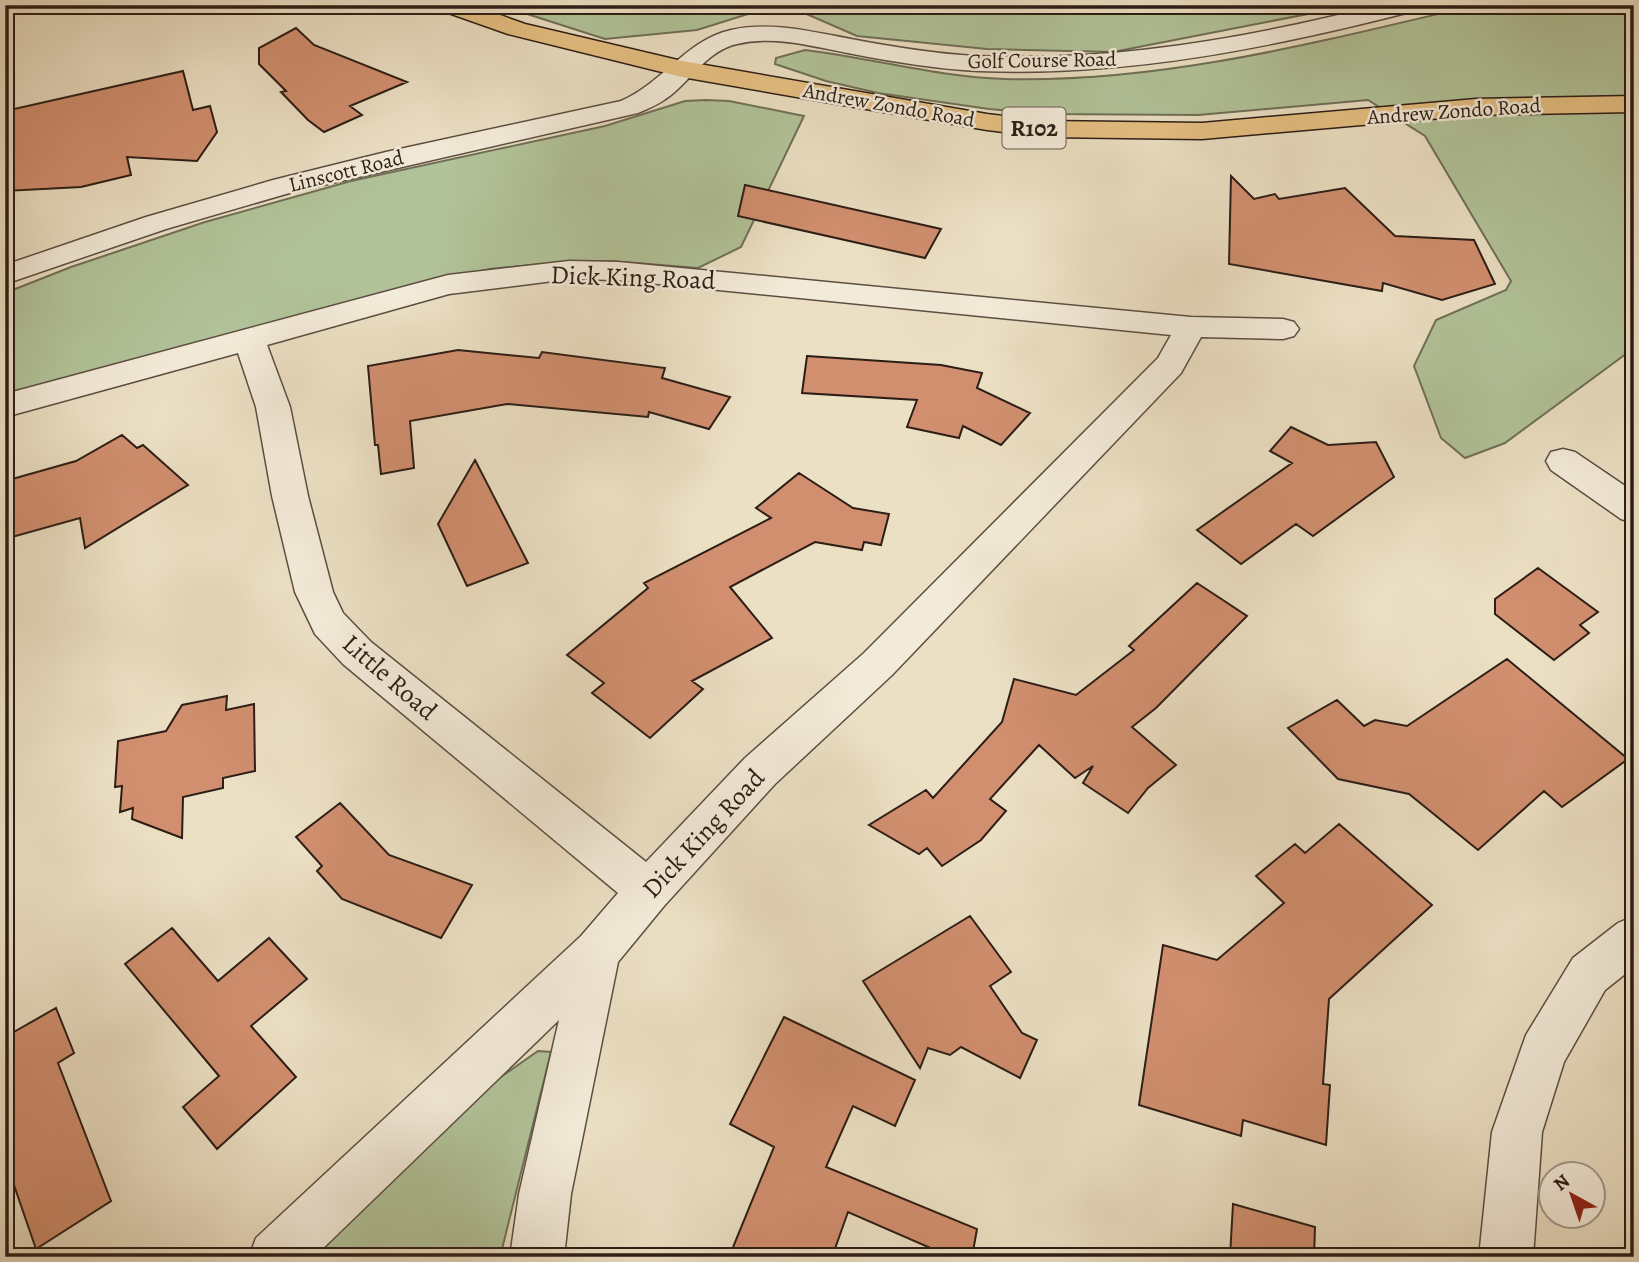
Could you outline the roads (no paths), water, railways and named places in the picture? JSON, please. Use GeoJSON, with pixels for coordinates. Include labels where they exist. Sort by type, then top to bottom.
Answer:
{"type":"FeatureCollection","features":[{"type":"Feature","properties":{"kind":"main road","name":"Andrew Zondo Road"},"geometry":{"type":"LineString","coordinates":[[448,5],[558,40],[682,69],[987,122],[1111,132],[1202,131],[1476,107],[1634,104]]}},
{"type":"Feature","properties":{"kind":"street","name":"Golf Course Road"},"geometry":{"type":"LineString","coordinates":[[682,69],[704,48],[731,37],[759,33],[942,60],[1042,64],[1123,59],[1211,47],[1332,25],[1410,5]]}},
{"type":"Feature","properties":{"kind":"street","name":"Linscott Road"},"geometry":{"type":"LineString","coordinates":[[5,275],[156,223],[283,186],[629,107],[661,90],[682,69]]}},
{"type":"Feature","properties":{"kind":"street","name":"Dick King Road"},"geometry":{"type":"LineString","coordinates":[[5,406],[448,285],[569,270],[684,277],[1191,327],[1283,329]]}},
{"type":"Feature","properties":{"kind":"street","name":"Dick King Road"},"geometry":{"type":"LineString","coordinates":[[275,1257],[597,952],[648,891],[760,771],[878,664],[1170,365],[1191,327]]}},
{"type":"Feature","properties":{"kind":"street","name":"Little Road"},"geometry":{"type":"LineString","coordinates":[[249,339],[273,407],[290,496],[314,592],[329,623],[357,653],[648,891]]}},
{"type":"Feature","properties":{"kind":"street"},"geometry":{"type":"LineString","coordinates":[[1563,461],[1634,510]]}},
{"type":"Feature","properties":{"kind":"street"},"geometry":{"type":"LineString","coordinates":[[1506,1257],[1517,1132],[1543,1052],[1589,974],[1634,938]]}},
{"type":"Feature","properties":{"kind":"street","name":"Dick King Road"},"geometry":{"type":"LineString","coordinates":[[537,1257],[545,1194],[597,952]]}}]}
